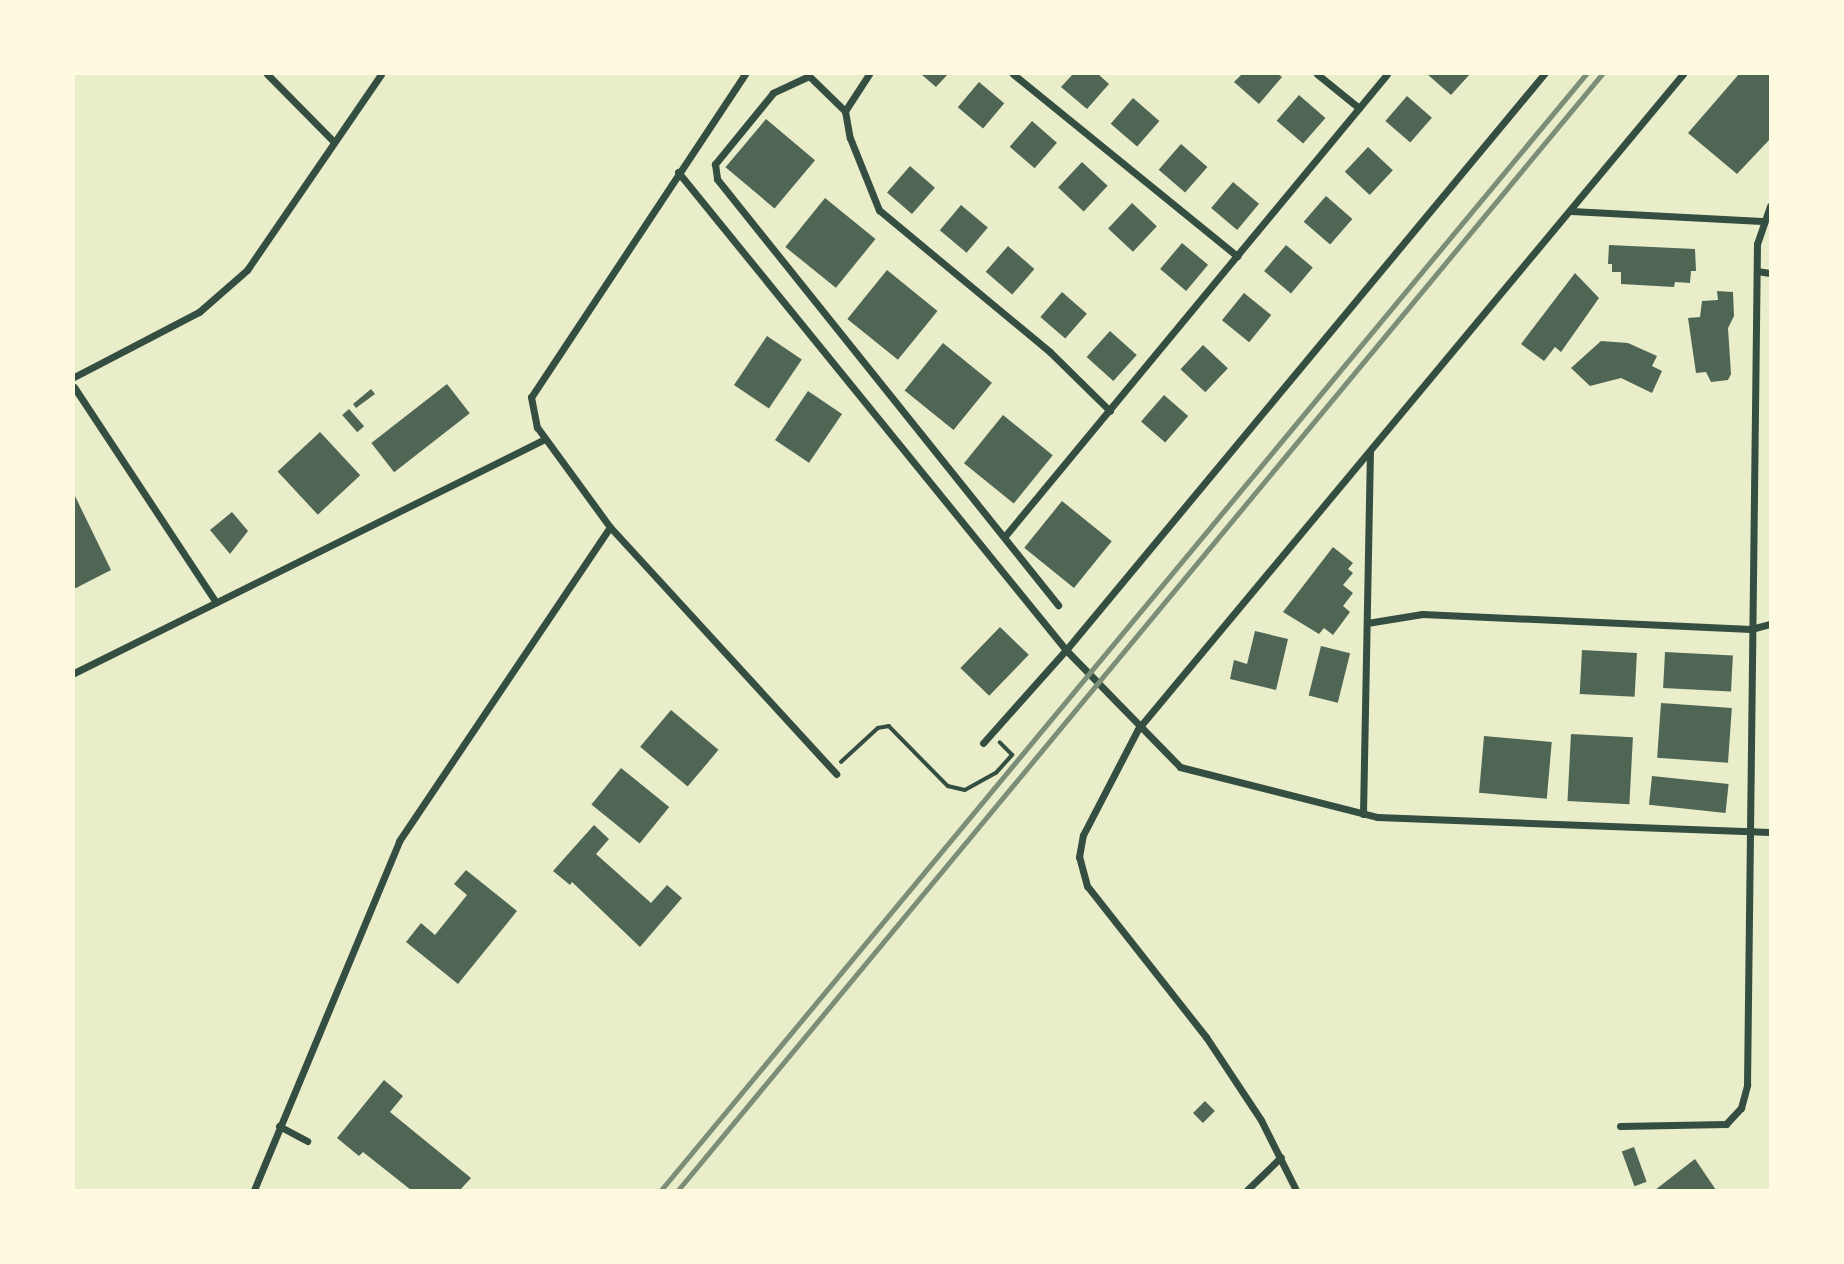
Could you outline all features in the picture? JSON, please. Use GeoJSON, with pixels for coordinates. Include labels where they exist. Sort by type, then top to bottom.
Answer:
{"type":"FeatureCollection","features":[{"type":"Feature","properties":{"kind":"street"},"geometry":{"type":"LineString","coordinates":[[267,74],[337,139]]}},
{"type":"Feature","properties":{"kind":"street"},"geometry":{"type":"LineString","coordinates":[[74,377],[199,312],[225,292],[247,270],[382,74]]}},
{"type":"Feature","properties":{"kind":"street"},"geometry":{"type":"LineString","coordinates":[[745,74],[541,378],[531,397],[537,427],[610,527],[836,774]]}},
{"type":"Feature","properties":{"kind":"street"},"geometry":{"type":"LineString","coordinates":[[845,111],[869,74]]}},
{"type":"Feature","properties":{"kind":"street"},"geometry":{"type":"LineString","coordinates":[[1013,74],[1237,256]]}},
{"type":"Feature","properties":{"kind":"street"},"geometry":{"type":"LineString","coordinates":[[1317,74],[1359,108]]}},
{"type":"Feature","properties":{"kind":"street"},"geometry":{"type":"LineString","coordinates":[[1005,536],[1387,74]]}},
{"type":"Feature","properties":{"kind":"street"},"geometry":{"type":"LineString","coordinates":[[983,743],[1066,650],[1544,74]]}},
{"type":"Feature","properties":{"kind":"street"},"geometry":{"type":"LineString","coordinates":[[1297,1191],[1281,1157],[1206,1037],[1102,909],[1080,871],[1083,835],[1138,729],[1683,74]]}},
{"type":"Feature","properties":{"kind":"street"},"geometry":{"type":"LineString","coordinates":[[1058,605],[717,179],[715,164],[773,93],[808,75],[845,111],[849,138],[878,210],[1050,352],[1110,411]]}},
{"type":"Feature","properties":{"kind":"street"},"geometry":{"type":"LineString","coordinates":[[678,172],[1066,650],[1138,729],[1180,767],[1363,814],[1770,832]]}},
{"type":"Feature","properties":{"kind":"street"},"geometry":{"type":"LineString","coordinates":[[1620,1126],[1726,1124],[1741,1108],[1747,1085],[1757,271],[1762,221],[1770,206]]}},
{"type":"Feature","properties":{"kind":"street"},"geometry":{"type":"LineString","coordinates":[[1571,211],[1762,221]]}},
{"type":"Feature","properties":{"kind":"street"},"geometry":{"type":"LineString","coordinates":[[1757,271],[1770,274]]}},
{"type":"Feature","properties":{"kind":"street"},"geometry":{"type":"LineString","coordinates":[[74,387],[216,602]]}},
{"type":"Feature","properties":{"kind":"street"},"geometry":{"type":"LineString","coordinates":[[74,673],[545,439]]}},
{"type":"Feature","properties":{"kind":"street"},"geometry":{"type":"LineString","coordinates":[[1363,814],[1370,452]]}},
{"type":"Feature","properties":{"kind":"street"},"geometry":{"type":"LineString","coordinates":[[254,1191],[399,841],[610,527]]}},
{"type":"Feature","properties":{"kind":"street"},"geometry":{"type":"LineString","coordinates":[[1367,623],[1422,614],[1752,629],[1770,624]]}},
{"type":"Feature","properties":{"kind":"street"},"geometry":{"type":"LineString","coordinates":[[279,1126],[307,1141]]}},
{"type":"Feature","properties":{"kind":"street"},"geometry":{"type":"LineString","coordinates":[[1247,1191],[1281,1157]]}},
{"type":"Feature","properties":{"kind":"path"},"geometry":{"type":"LineString","coordinates":[[843,760],[875,731],[889,726],[956,790],[985,781],[1012,755],[991,734]]}},
{"type":"Feature","properties":{"kind":"building"},"geometry":{"type":"Polygon","coordinates":[[[921,74],[948,74],[936,87],[921,74]]]}},
{"type":"Feature","properties":{"kind":"building"},"geometry":{"type":"Polygon","coordinates":[[[1073,74],[1098,74],[1109,84],[1087,109],[1061,87],[1073,74]]]}},
{"type":"Feature","properties":{"kind":"building"},"geometry":{"type":"Polygon","coordinates":[[[1242,74],[1278,74],[1282,77],[1259,104],[1234,82],[1242,74]]]}},
{"type":"Feature","properties":{"kind":"building"},"geometry":{"type":"Polygon","coordinates":[[[1427,74],[1470,74],[1451,95],[1427,74]]]}},
{"type":"Feature","properties":{"kind":"building"},"geometry":{"type":"Polygon","coordinates":[[[1739,74],[1770,74],[1770,139],[1737,174],[1688,133],[1739,74]]]}},
{"type":"Feature","properties":{"kind":"building"},"geometry":{"type":"Polygon","coordinates":[[[979,82],[1004,103],[983,128],[958,107],[979,82]]]}},
{"type":"Feature","properties":{"kind":"building"},"geometry":{"type":"Polygon","coordinates":[[[1299,95],[1325,118],[1303,144],[1277,121],[1299,95]]]}},
{"type":"Feature","properties":{"kind":"building"},"geometry":{"type":"Polygon","coordinates":[[[1407,96],[1432,118],[1410,143],[1385,121],[1407,96]]]}},
{"type":"Feature","properties":{"kind":"building"},"geometry":{"type":"Polygon","coordinates":[[[1133,98],[1159,121],[1137,147],[1111,124],[1133,98]]]}},
{"type":"Feature","properties":{"kind":"building"},"geometry":{"type":"Polygon","coordinates":[[[766,119],[815,160],[775,208],[726,167],[766,119]]]}},
{"type":"Feature","properties":{"kind":"building"},"geometry":{"type":"Polygon","coordinates":[[[1032,121],[1057,143],[1035,168],[1010,147],[1032,121]]]}},
{"type":"Feature","properties":{"kind":"building"},"geometry":{"type":"Polygon","coordinates":[[[1181,144],[1207,167],[1185,193],[1159,170],[1181,144]]]}},
{"type":"Feature","properties":{"kind":"building"},"geometry":{"type":"Polygon","coordinates":[[[1368,147],[1393,170],[1370,195],[1345,172],[1368,147]]]}},
{"type":"Feature","properties":{"kind":"building"},"geometry":{"type":"Polygon","coordinates":[[[1082,162],[1108,186],[1084,211],[1058,188],[1082,162]]]}},
{"type":"Feature","properties":{"kind":"building"},"geometry":{"type":"Polygon","coordinates":[[[910,166],[935,188],[912,214],[887,192],[910,166]]]}},
{"type":"Feature","properties":{"kind":"building"},"geometry":{"type":"Polygon","coordinates":[[[1233,182],[1259,204],[1237,230],[1211,208],[1233,182]]]}},
{"type":"Feature","properties":{"kind":"building"},"geometry":{"type":"Polygon","coordinates":[[[1326,196],[1352,219],[1330,245],[1304,222],[1326,196]]]}},
{"type":"Feature","properties":{"kind":"building"},"geometry":{"type":"Polygon","coordinates":[[[825,198],[876,239],[836,288],[785,247],[825,198]]]}},
{"type":"Feature","properties":{"kind":"building"},"geometry":{"type":"Polygon","coordinates":[[[1132,203],[1157,226],[1133,252],[1108,229],[1132,203]]]}},
{"type":"Feature","properties":{"kind":"building"},"geometry":{"type":"Polygon","coordinates":[[[961,205],[988,227],[967,253],[940,230],[961,205]]]}},
{"type":"Feature","properties":{"kind":"building"},"geometry":{"type":"Polygon","coordinates":[[[1182,243],[1208,265],[1186,291],[1160,269],[1182,243]]]}},
{"type":"Feature","properties":{"kind":"building"},"geometry":{"type":"Polygon","coordinates":[[[1286,245],[1313,267],[1291,294],[1264,271],[1286,245]]]}},
{"type":"Feature","properties":{"kind":"building"},"geometry":{"type":"Polygon","coordinates":[[[1609,245],[1695,249],[1696,271],[1691,271],[1690,283],[1675,282],[1674,287],[1621,284],[1621,272],[1612,272],[1612,264],[1608,264],[1609,245]]]}},
{"type":"Feature","properties":{"kind":"building"},"geometry":{"type":"Polygon","coordinates":[[[1008,246],[1034,269],[1012,295],[986,272],[1008,246]]]}},
{"type":"Feature","properties":{"kind":"building"},"geometry":{"type":"Polygon","coordinates":[[[887,270],[938,311],[898,360],[847,319],[887,270]]]}},
{"type":"Feature","properties":{"kind":"building"},"geometry":{"type":"Polygon","coordinates":[[[1575,273],[1599,298],[1561,352],[1555,347],[1544,361],[1521,344],[1575,273]]]}},
{"type":"Feature","properties":{"kind":"building"},"geometry":{"type":"Polygon","coordinates":[[[1717,291],[1733,292],[1734,316],[1728,328],[1731,374],[1728,380],[1711,382],[1706,372],[1696,373],[1688,318],[1700,317],[1702,301],[1718,300],[1717,291]]]}},
{"type":"Feature","properties":{"kind":"building"},"geometry":{"type":"Polygon","coordinates":[[[1062,292],[1087,314],[1065,339],[1040,317],[1062,292]]]}},
{"type":"Feature","properties":{"kind":"building"},"geometry":{"type":"Polygon","coordinates":[[[1244,293],[1271,315],[1249,342],[1222,320],[1244,293]]]}},
{"type":"Feature","properties":{"kind":"building"},"geometry":{"type":"Polygon","coordinates":[[[1110,331],[1137,355],[1113,381],[1087,357],[1110,331]]]}},
{"type":"Feature","properties":{"kind":"building"},"geometry":{"type":"Polygon","coordinates":[[[767,336],[802,359],[769,408],[734,385],[767,336]]]}},
{"type":"Feature","properties":{"kind":"building"},"geometry":{"type":"Polygon","coordinates":[[[1601,341],[1628,343],[1657,356],[1652,366],[1662,371],[1652,393],[1621,378],[1590,386],[1571,368],[1601,341]]]}},
{"type":"Feature","properties":{"kind":"building"},"geometry":{"type":"Polygon","coordinates":[[[943,343],[992,383],[954,430],[905,390],[943,343]]]}},
{"type":"Feature","properties":{"kind":"building"},"geometry":{"type":"Polygon","coordinates":[[[1203,345],[1228,368],[1205,392],[1180,369],[1203,345]]]}},
{"type":"Feature","properties":{"kind":"building"},"geometry":{"type":"Polygon","coordinates":[[[447,384],[470,413],[394,472],[371,443],[447,384]]]}},
{"type":"Feature","properties":{"kind":"building"},"geometry":{"type":"Polygon","coordinates":[[[371,389],[375,394],[356,408],[353,404],[371,389]]]}},
{"type":"Feature","properties":{"kind":"building"},"geometry":{"type":"Polygon","coordinates":[[[808,391],[842,414],[809,463],[775,440],[808,391]]]}},
{"type":"Feature","properties":{"kind":"building"},"geometry":{"type":"Polygon","coordinates":[[[1164,395],[1188,416],[1165,442],[1141,421],[1164,395]]]}},
{"type":"Feature","properties":{"kind":"building"},"geometry":{"type":"Polygon","coordinates":[[[349,409],[364,426],[357,432],[342,415],[349,409]]]}},
{"type":"Feature","properties":{"kind":"building"},"geometry":{"type":"Polygon","coordinates":[[[1003,415],[1053,455],[1014,503],[964,463],[1003,415]]]}},
{"type":"Feature","properties":{"kind":"building"},"geometry":{"type":"Polygon","coordinates":[[[320,432],[360,475],[318,515],[278,472],[320,432]]]}},
{"type":"Feature","properties":{"kind":"building"},"geometry":{"type":"Polygon","coordinates":[[[74,494],[111,570],[74,589],[74,494]]]}},
{"type":"Feature","properties":{"kind":"building"},"geometry":{"type":"Polygon","coordinates":[[[1062,501],[1112,541],[1074,588],[1024,548],[1062,501]]]}},
{"type":"Feature","properties":{"kind":"building"},"geometry":{"type":"Polygon","coordinates":[[[232,512],[248,531],[230,554],[210,530],[232,512]]]}},
{"type":"Feature","properties":{"kind":"building"},"geometry":{"type":"Polygon","coordinates":[[[1333,547],[1353,563],[1348,569],[1353,573],[1343,585],[1353,593],[1343,606],[1350,612],[1333,635],[1324,628],[1319,634],[1283,612],[1333,547]]]}},
{"type":"Feature","properties":{"kind":"building"},"geometry":{"type":"Polygon","coordinates":[[[1000,627],[1029,655],[989,696],[960,668],[1000,627]]]}},
{"type":"Feature","properties":{"kind":"building"},"geometry":{"type":"Polygon","coordinates":[[[1255,631],[1288,639],[1276,690],[1230,679],[1234,660],[1247,664],[1255,631]]]}},
{"type":"Feature","properties":{"kind":"building"},"geometry":{"type":"Polygon","coordinates":[[[1321,646],[1350,653],[1338,703],[1309,695],[1321,646]]]}},
{"type":"Feature","properties":{"kind":"building"},"geometry":{"type":"Polygon","coordinates":[[[1582,650],[1637,653],[1635,697],[1580,694],[1582,650]]]}},
{"type":"Feature","properties":{"kind":"building"},"geometry":{"type":"Polygon","coordinates":[[[1665,652],[1733,656],[1731,692],[1663,688],[1665,652]]]}},
{"type":"Feature","properties":{"kind":"building"},"geometry":{"type":"Polygon","coordinates":[[[1661,703],[1732,708],[1728,763],[1657,758],[1661,703]]]}},
{"type":"Feature","properties":{"kind":"building"},"geometry":{"type":"Polygon","coordinates":[[[671,710],[718,750],[688,787],[640,747],[671,710]]]}},
{"type":"Feature","properties":{"kind":"building"},"geometry":{"type":"Polygon","coordinates":[[[1571,734],[1633,737],[1629,804],[1567,801],[1571,734]]]}},
{"type":"Feature","properties":{"kind":"building"},"geometry":{"type":"Polygon","coordinates":[[[1484,736],[1552,742],[1547,799],[1479,793],[1484,736]]]}},
{"type":"Feature","properties":{"kind":"building"},"geometry":{"type":"Polygon","coordinates":[[[621,768],[669,807],[640,844],[591,805],[621,768]]]}},
{"type":"Feature","properties":{"kind":"building"},"geometry":{"type":"Polygon","coordinates":[[[1652,776],[1729,784],[1726,813],[1649,805],[1652,776]]]}},
{"type":"Feature","properties":{"kind":"building"},"geometry":{"type":"Polygon","coordinates":[[[594,825],[609,839],[596,854],[651,903],[667,885],[682,898],[640,947],[572,882],[570,885],[553,871],[594,825]]]}},
{"type":"Feature","properties":{"kind":"building"},"geometry":{"type":"Polygon","coordinates":[[[466,870],[517,911],[458,984],[406,942],[421,923],[435,935],[467,895],[454,884],[466,870]]]}},
{"type":"Feature","properties":{"kind":"building"},"geometry":{"type":"Polygon","coordinates":[[[384,1080],[403,1096],[390,1112],[471,1178],[460,1190],[411,1190],[363,1152],[359,1156],[337,1138],[384,1080]]]}},
{"type":"Feature","properties":{"kind":"building"},"geometry":{"type":"Polygon","coordinates":[[[1205,1101],[1215,1111],[1203,1123],[1193,1113],[1205,1101]]]}},
{"type":"Feature","properties":{"kind":"building"},"geometry":{"type":"Polygon","coordinates":[[[1634,1147],[1647,1182],[1634,1186],[1622,1151],[1634,1147]]]}},
{"type":"Feature","properties":{"kind":"building"},"geometry":{"type":"Polygon","coordinates":[[[1695,1159],[1716,1190],[1655,1190],[1695,1159]]]}},
{"type":"Feature","properties":{"kind":"railway"},"geometry":{"type":"LineString","coordinates":[[661,1190],[1586,74]]}},
{"type":"Feature","properties":{"kind":"railway"},"geometry":{"type":"LineString","coordinates":[[678,1190],[1602,74]]}}]}
